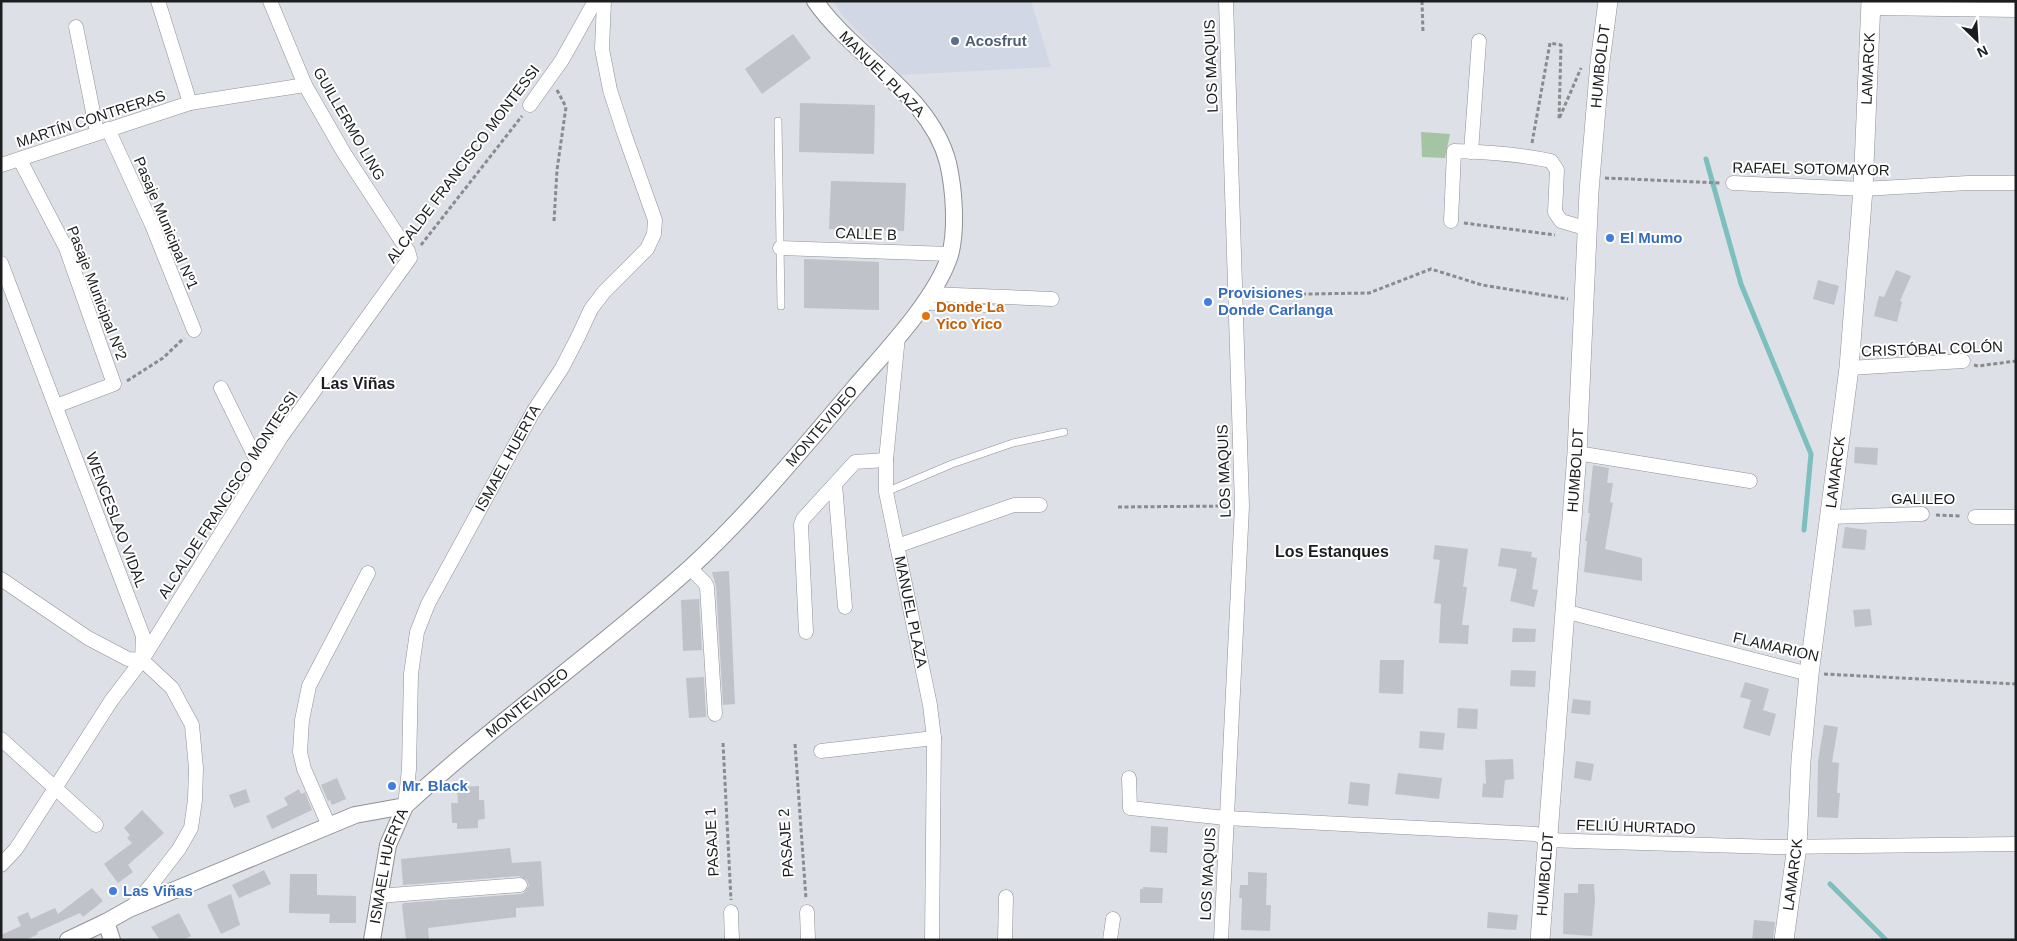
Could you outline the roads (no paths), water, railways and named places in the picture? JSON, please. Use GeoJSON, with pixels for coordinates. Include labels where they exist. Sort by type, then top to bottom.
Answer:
{"type":"FeatureCollection","features":[{"type":"Feature","properties":{"kind":"main road","name":"HUMBOLDT"},"geometry":{"type":"LineString","coordinates":[[1540,940],[1577,453],[1588,229],[1600,62],[1608,1]]}},
{"type":"Feature","properties":{"kind":"main road","name":"LAMARCK"},"geometry":{"type":"LineString","coordinates":[[1784,940],[1796,846],[1809,674],[1849,368],[1863,189],[1871,4]]}},
{"type":"Feature","properties":{"kind":"street","name":"MARTÍN CONTRERAS"},"geometry":{"type":"LineString","coordinates":[[158,1],[190,103]]}},
{"type":"Feature","properties":{"kind":"street","name":"GUILLERMO LING"},"geometry":{"type":"LineString","coordinates":[[270,1],[305,85],[344,153],[408,251],[410,258]]}},
{"type":"Feature","properties":{"kind":"street","name":"ALCALDE FRANCISCO MONTESSI"},"geometry":{"type":"LineString","coordinates":[[530,106],[595,1]]}},
{"type":"Feature","properties":{"kind":"street","name":"ISMAEL HUERTA"},"geometry":{"type":"LineString","coordinates":[[372,940],[388,845],[405,806],[411,674],[417,632],[428,604],[532,412],[566,360],[591,309],[604,292],[647,249],[654,234],[655,220],[610,90],[602,49],[604,1]]}},
{"type":"Feature","properties":{"kind":"street","name":"MANUEL PLAZA"},"geometry":{"type":"LineString","coordinates":[[815,1],[828,21],[921,110],[939,136],[948,162],[953,190],[953,226],[950,254],[925,300],[898,336],[886,460],[886,492],[930,706],[934,738],[932,940]]}},
{"type":"Feature","properties":{"kind":"street","name":"LOS MAQUIS"},"geometry":{"type":"LineString","coordinates":[[1221,940],[1242,506],[1226,1]]}},
{"type":"Feature","properties":{"kind":"street"},"geometry":{"type":"LineString","coordinates":[[1871,4],[2016,10]]}},
{"type":"Feature","properties":{"kind":"street","name":"Pasaje Municipal Nº1"},"geometry":{"type":"LineString","coordinates":[[76,27],[103,131],[152,225],[194,330]]}},
{"type":"Feature","properties":{"kind":"street"},"geometry":{"type":"LineString","coordinates":[[1471,152],[1479,41]]}},
{"type":"Feature","properties":{"kind":"street","name":"MARTÍN CONTRERAS"},"geometry":{"type":"LineString","coordinates":[[1,166],[190,103],[305,85]]}},
{"type":"Feature","properties":{"kind":"street"},"geometry":{"type":"LineString","coordinates":[[1451,221],[1454,151],[1530,156],[1551,161],[1557,170],[1555,212],[1561,221],[1588,229]]}},
{"type":"Feature","properties":{"kind":"street","name":"Pasaje Municipal Nº2"},"geometry":{"type":"LineString","coordinates":[[20,160],[66,248],[114,384],[56,406]]}},
{"type":"Feature","properties":{"kind":"street","name":"RAFAEL SOTOMAYOR"},"geometry":{"type":"LineString","coordinates":[[1733,183],[1863,189],[1968,183],[2016,183]]}},
{"type":"Feature","properties":{"kind":"street","name":"CALLE B"},"geometry":{"type":"LineString","coordinates":[[780,248],[950,254]]}},
{"type":"Feature","properties":{"kind":"street","name":"ALCALDE FRANCISCO MONTESSI"},"geometry":{"type":"LineString","coordinates":[[1,865],[16,849],[110,701],[142,660],[280,437],[410,258]]}},
{"type":"Feature","properties":{"kind":"street","name":"WENCESLAO VIDAL"},"geometry":{"type":"LineString","coordinates":[[1,263],[143,636],[142,660]]}},
{"type":"Feature","properties":{"kind":"street"},"geometry":{"type":"LineString","coordinates":[[925,300],[1052,299]]}},
{"type":"Feature","properties":{"kind":"street","name":"MONTEVIDEO"},"geometry":{"type":"LineString","coordinates":[[68,940],[130,909],[355,815],[405,806],[690,568],[751,508],[898,336]]}},
{"type":"Feature","properties":{"kind":"street","name":"CRISTÓBAL COLÓN"},"geometry":{"type":"LineString","coordinates":[[1849,368],[1963,361]]}},
{"type":"Feature","properties":{"kind":"street"},"geometry":{"type":"LineString","coordinates":[[222,388],[261,469]]}},
{"type":"Feature","properties":{"kind":"street"},"geometry":{"type":"LineString","coordinates":[[1577,453],[1750,481]]}},
{"type":"Feature","properties":{"kind":"street"},"geometry":{"type":"LineString","coordinates":[[806,632],[801,525],[806,515],[855,462],[886,460]]}},
{"type":"Feature","properties":{"kind":"street"},"geometry":{"type":"LineString","coordinates":[[835,484],[845,606]]}},
{"type":"Feature","properties":{"kind":"street"},"geometry":{"type":"LineString","coordinates":[[897,546],[1014,505],[1040,505]]}},
{"type":"Feature","properties":{"kind":"street","name":"GALILEO"},"geometry":{"type":"LineString","coordinates":[[1830,517],[1922,514]]}},
{"type":"Feature","properties":{"kind":"street","name":"GALILEO"},"geometry":{"type":"LineString","coordinates":[[1975,517],[2016,517]]}},
{"type":"Feature","properties":{"kind":"street"},"geometry":{"type":"LineString","coordinates":[[690,568],[707,587],[715,714]]}},
{"type":"Feature","properties":{"kind":"street"},"geometry":{"type":"LineString","coordinates":[[328,826],[300,752],[302,720],[309,686],[368,573]]}},
{"type":"Feature","properties":{"kind":"street"},"geometry":{"type":"LineString","coordinates":[[1,580],[88,638],[128,659],[142,660],[172,688],[192,724],[196,768],[195,800],[191,828],[179,849],[130,909]]}},
{"type":"Feature","properties":{"kind":"street","name":"FLAMARION"},"geometry":{"type":"LineString","coordinates":[[1564,611],[1809,674]]}},
{"type":"Feature","properties":{"kind":"street"},"geometry":{"type":"LineString","coordinates":[[821,751],[934,738]]}},
{"type":"Feature","properties":{"kind":"street"},"geometry":{"type":"LineString","coordinates":[[1,739],[96,825]]}},
{"type":"Feature","properties":{"kind":"street","name":"FELIÚ HURTADO"},"geometry":{"type":"LineString","coordinates":[[1129,778],[1130,808],[1226,818],[1536,834],[1549,840],[1775,847],[2016,844]]}},
{"type":"Feature","properties":{"kind":"street"},"geometry":{"type":"LineString","coordinates":[[378,896],[520,885]]}},
{"type":"Feature","properties":{"kind":"street"},"geometry":{"type":"LineString","coordinates":[[1006,897],[1006,940]]}},
{"type":"Feature","properties":{"kind":"street"},"geometry":{"type":"LineString","coordinates":[[732,912],[732,940]]}},
{"type":"Feature","properties":{"kind":"street"},"geometry":{"type":"LineString","coordinates":[[807,912],[808,940]]}},
{"type":"Feature","properties":{"kind":"street"},"geometry":{"type":"LineString","coordinates":[[1110,940],[1113,919]]}},
{"type":"Feature","properties":{"kind":"street"},"geometry":{"type":"LineString","coordinates":[[106,922],[112,940]]}},
{"type":"Feature","properties":{"kind":"lane"},"geometry":{"type":"LineString","coordinates":[[778,121],[781,306]]}},
{"type":"Feature","properties":{"kind":"lane"},"geometry":{"type":"LineString","coordinates":[[925,300],[999,309]]}},
{"type":"Feature","properties":{"kind":"lane"},"geometry":{"type":"LineString","coordinates":[[886,492],[952,464],[1013,443],[1064,432]]}},
{"type":"Feature","properties":{"kind":"waterway"},"geometry":{"type":"LineString","coordinates":[[1706,159],[1741,284],[1811,454],[1804,530]]}},
{"type":"Feature","properties":{"kind":"waterway"},"geometry":{"type":"LineString","coordinates":[[1830,884],[1886,940]]}},
{"type":"Feature","properties":{"kind":"place","name":"Acosfrut"},"geometry":{"type":"Point","coordinates":[955,41]}},
{"type":"Feature","properties":{"kind":"place","name":"El Mumo"},"geometry":{"type":"Point","coordinates":[1610,238]}},
{"type":"Feature","properties":{"kind":"place","name":"Provisiones Donde Carlanga"},"geometry":{"type":"Point","coordinates":[1208,302]}},
{"type":"Feature","properties":{"kind":"place","name":"Donde La Yico Yico"},"geometry":{"type":"Point","coordinates":[926,316]}},
{"type":"Feature","properties":{"kind":"place","name":"Mr. Black"},"geometry":{"type":"Point","coordinates":[392,786]}},
{"type":"Feature","properties":{"kind":"place","name":"Las Viñas"},"geometry":{"type":"Point","coordinates":[113,891]}},
{"type":"Feature","properties":{"kind":"district","name":"Las Viñas"},"geometry":{"type":"Point","coordinates":[358,383]}},
{"type":"Feature","properties":{"kind":"district","name":"Los Estanques"},"geometry":{"type":"Point","coordinates":[1332,551]}}]}
